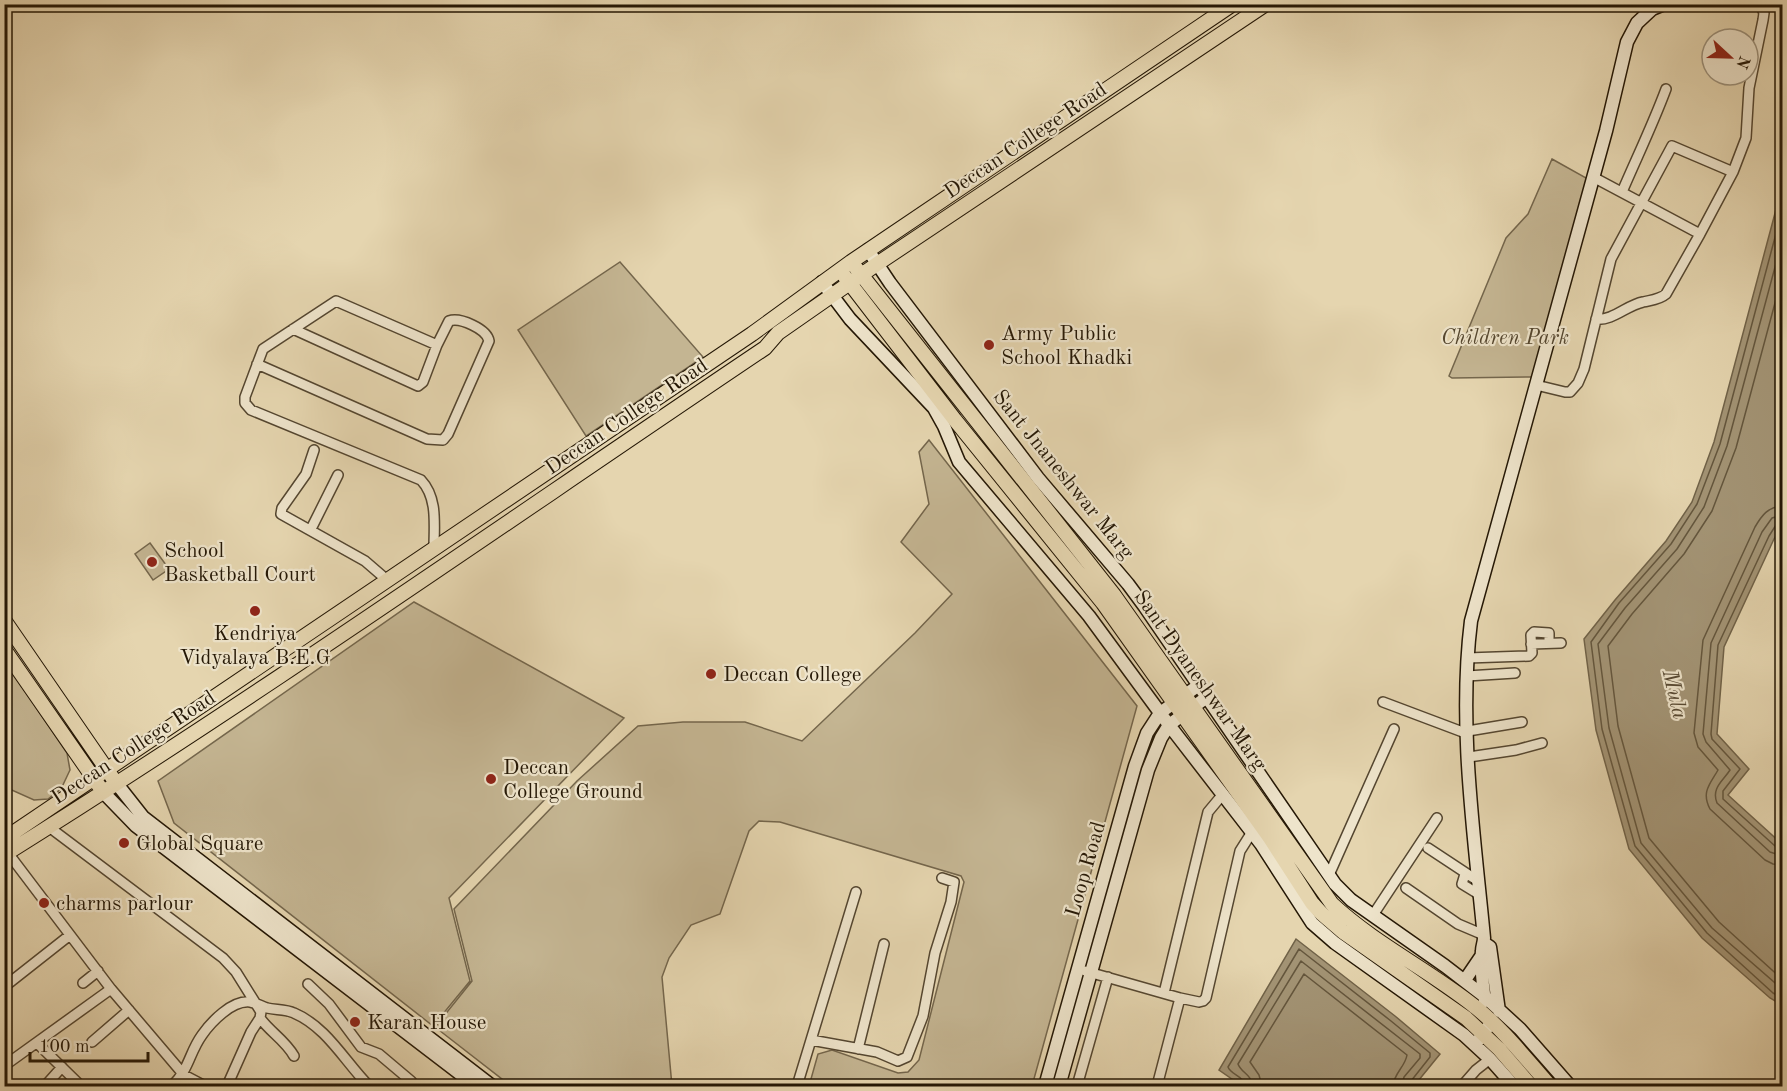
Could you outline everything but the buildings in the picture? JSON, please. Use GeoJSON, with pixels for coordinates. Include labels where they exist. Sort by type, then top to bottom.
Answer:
{"type":"FeatureCollection","features":[{"type":"Feature","properties":{"kind":"main road","name":"Deccan College Road"},"geometry":{"type":"LineString","coordinates":[[6,849],[107,770],[752,334],[868,250],[1233,4]]}},
{"type":"Feature","properties":{"kind":"main road","name":"Deccan College Road"},"geometry":{"type":"LineString","coordinates":[[6,849],[50,827],[104,793],[765,348],[778,333],[877,264],[1266,4]]}},
{"type":"Feature","properties":{"kind":"main road","name":"Sant Dyaneshwar Marg"},"geometry":{"type":"LineString","coordinates":[[846,266],[862,275],[1114,595],[1178,699]]}},
{"type":"Feature","properties":{"kind":"main road","name":"Sant Dyaneshwar Marg"},"geometry":{"type":"LineString","coordinates":[[846,266],[849,285],[950,423],[1103,603],[1332,904],[1352,921],[1459,994],[1492,1013],[1500,1030],[1550,1086]]}},
{"type":"Feature","properties":{"kind":"main road"},"geometry":{"type":"LineString","coordinates":[[4,620],[117,784]]}},
{"type":"Feature","properties":{"kind":"main road"},"geometry":{"type":"LineString","coordinates":[[4,649],[104,793]]}},
{"type":"Feature","properties":{"kind":"main road","name":"Sant Dyaneshwar Marg"},"geometry":{"type":"LineString","coordinates":[[1187,711],[1305,893],[1322,914],[1343,932],[1450,1006],[1485,1046],[1531,1086]]}},
{"type":"Feature","properties":{"kind":"street"},"geometry":{"type":"LineString","coordinates":[[1570,1086],[1520,1029],[1492,1013],[1484,996],[1480,895],[1469,757],[1467,658],[1471,621],[1631,32],[1643,16],[1664,4]]}},
{"type":"Feature","properties":{"kind":"street"},"geometry":{"type":"LineString","coordinates":[[1596,318],[1608,318],[1630,306],[1662,298],[1666,294],[1733,172],[1748,130],[1749,88],[1764,13],[1760,4]]}},
{"type":"Feature","properties":{"kind":"street"},"geometry":{"type":"LineString","coordinates":[[1622,192],[1651,130],[1666,89]]}},
{"type":"Feature","properties":{"kind":"street"},"geometry":{"type":"LineString","coordinates":[[1536,385],[1565,392],[1574,389],[1584,369],[1611,259],[1672,146],[1733,172]]}},
{"type":"Feature","properties":{"kind":"street"},"geometry":{"type":"LineString","coordinates":[[1593,177],[1700,234]]}},
{"type":"Feature","properties":{"kind":"street","name":"Sant Jnaneshwar Marg"},"geometry":{"type":"LineString","coordinates":[[868,250],[1038,478],[1128,584],[1343,893],[1484,996]]}},
{"type":"Feature","properties":{"kind":"street"},"geometry":{"type":"LineString","coordinates":[[822,282],[850,319],[950,423],[959,462],[1089,616],[1252,832],[1302,910],[1322,932],[1485,1046],[1514,1086]]}},
{"type":"Feature","properties":{"kind":"street"},"geometry":{"type":"LineString","coordinates":[[435,548],[432,496],[428,487],[421,480],[251,410],[245,403],[245,397],[263,349],[336,301],[437,345]]}},
{"type":"Feature","properties":{"kind":"street"},"geometry":{"type":"LineString","coordinates":[[257,364],[435,441],[443,440],[448,434],[489,341],[484,332],[454,319],[449,321],[423,382],[418,386],[293,329]]}},
{"type":"Feature","properties":{"kind":"street"},"geometry":{"type":"LineString","coordinates":[[314,450],[306,474],[282,508],[281,514],[365,561],[387,580]]}},
{"type":"Feature","properties":{"kind":"street"},"geometry":{"type":"LineString","coordinates":[[311,529],[338,475]]}},
{"type":"Feature","properties":{"kind":"street"},"geometry":{"type":"LineString","coordinates":[[1467,658],[1528,656],[1532,653],[1531,635],[1534,632],[1549,633],[1549,643],[1561,643]]}},
{"type":"Feature","properties":{"kind":"street"},"geometry":{"type":"LineString","coordinates":[[1467,676],[1515,673]]}},
{"type":"Feature","properties":{"kind":"street","name":"Loop Road"},"geometry":{"type":"LineString","coordinates":[[1045,1086],[1135,766],[1148,733],[1160,713],[1199,685]]}},
{"type":"Feature","properties":{"kind":"street","name":"Loop Road"},"geometry":{"type":"LineString","coordinates":[[1059,1086],[1148,770],[1169,725],[1207,697]]}},
{"type":"Feature","properties":{"kind":"street"},"geometry":{"type":"LineString","coordinates":[[1383,702],[1468,733],[1522,722]]}},
{"type":"Feature","properties":{"kind":"street"},"geometry":{"type":"LineString","coordinates":[[1329,875],[1394,729]]}},
{"type":"Feature","properties":{"kind":"street"},"geometry":{"type":"LineString","coordinates":[[1469,757],[1516,750],[1542,743]]}},
{"type":"Feature","properties":{"kind":"street"},"geometry":{"type":"LineString","coordinates":[[117,784],[143,818],[492,1086]]}},
{"type":"Feature","properties":{"kind":"street"},"geometry":{"type":"LineString","coordinates":[[104,793],[136,826],[476,1086]]}},
{"type":"Feature","properties":{"kind":"street"},"geometry":{"type":"LineString","coordinates":[[1164,993],[1208,813],[1222,794]]}},
{"type":"Feature","properties":{"kind":"street"},"geometry":{"type":"LineString","coordinates":[[1373,915],[1437,818]]}},
{"type":"Feature","properties":{"kind":"street"},"geometry":{"type":"LineString","coordinates":[[50,827],[223,958],[236,972],[261,1012],[227,1086]]}},
{"type":"Feature","properties":{"kind":"street"},"geometry":{"type":"LineString","coordinates":[[1078,968],[1180,998],[1198,1002],[1206,998],[1240,851],[1252,832]]}},
{"type":"Feature","properties":{"kind":"street"},"geometry":{"type":"LineString","coordinates":[[1428,848],[1478,881]]}},
{"type":"Feature","properties":{"kind":"street"},"geometry":{"type":"LineString","coordinates":[[6,849],[111,989],[183,1075],[205,1086]]}},
{"type":"Feature","properties":{"kind":"street"},"geometry":{"type":"LineString","coordinates":[[1465,874],[1462,884],[1480,895]]}},
{"type":"Feature","properties":{"kind":"street"},"geometry":{"type":"LineString","coordinates":[[811,1040],[877,1052],[898,1061],[907,1057],[922,1016],[935,953],[951,902],[954,882],[942,878]]}},
{"type":"Feature","properties":{"kind":"street"},"geometry":{"type":"LineString","coordinates":[[1406,888],[1490,947],[1492,1013],[1487,1027],[1485,1046],[1476,1070],[1462,1086]]}},
{"type":"Feature","properties":{"kind":"street"},"geometry":{"type":"LineString","coordinates":[[797,1086],[855,892]]}},
{"type":"Feature","properties":{"kind":"street"},"geometry":{"type":"LineString","coordinates":[[4,987],[70,934]]}},
{"type":"Feature","properties":{"kind":"street"},"geometry":{"type":"LineString","coordinates":[[858,1048],[884,944]]}},
{"type":"Feature","properties":{"kind":"street"},"geometry":{"type":"LineString","coordinates":[[1465,980],[1483,944]]}},
{"type":"Feature","properties":{"kind":"street"},"geometry":{"type":"LineString","coordinates":[[83,983],[98,971]]}},
{"type":"Feature","properties":{"kind":"street"},"geometry":{"type":"LineString","coordinates":[[1077,1086],[1108,977]]}},
{"type":"Feature","properties":{"kind":"street"},"geometry":{"type":"LineString","coordinates":[[308,984],[329,1004],[361,1047],[379,1054],[415,1086]]}},
{"type":"Feature","properties":{"kind":"street"},"geometry":{"type":"LineString","coordinates":[[4,1066],[111,989]]}},
{"type":"Feature","properties":{"kind":"street"},"geometry":{"type":"LineString","coordinates":[[1157,1086],[1180,998]]}},
{"type":"Feature","properties":{"kind":"street"},"geometry":{"type":"LineString","coordinates":[[172,1086],[183,1075],[201,1036],[218,1018],[240,1003],[250,1002],[266,1008],[293,1012],[314,1025],[331,1041],[369,1086]]}},
{"type":"Feature","properties":{"kind":"street"},"geometry":{"type":"LineString","coordinates":[[92,1042],[129,1010]]}},
{"type":"Feature","properties":{"kind":"street"},"geometry":{"type":"LineString","coordinates":[[260,1018],[287,1045],[294,1056]]}},
{"type":"Feature","properties":{"kind":"street"},"geometry":{"type":"LineString","coordinates":[[1485,1046],[1500,1030]]}},
{"type":"Feature","properties":{"kind":"street"},"geometry":{"type":"LineString","coordinates":[[37,1043],[81,1086]]}},
{"type":"Feature","properties":{"kind":"street"},"geometry":{"type":"LineString","coordinates":[[45,1086],[62,1067]]}},
{"type":"Feature","properties":{"kind":"green space","name":"Children Park"},"geometry":{"type":"Polygon","coordinates":[[[1552,159],[1588,179],[1533,377],[1452,378],[1449,376],[1506,238],[1528,214],[1552,159]]]}},
{"type":"Feature","properties":{"kind":"green space"},"geometry":{"type":"Polygon","coordinates":[[[620,262],[703,357],[586,436],[518,330],[620,262]]]}},
{"type":"Feature","properties":{"kind":"green space"},"geometry":{"type":"Polygon","coordinates":[[[929,440],[1137,706],[1032,1086],[809,1086],[818,1054],[832,1050],[898,1073],[908,1072],[919,1060],[964,882],[961,876],[780,822],[759,821],[749,831],[720,914],[691,925],[669,958],[662,977],[672,1086],[511,1086],[435,1027],[472,981],[454,909],[577,781],[638,726],[683,722],[745,722],[802,741],[915,633],[952,594],[901,542],[929,504],[919,452],[929,440]]]}},
{"type":"Feature","properties":{"kind":"green space","name":"School Basketball Court"},"geometry":{"type":"Polygon","coordinates":[[[150,543],[169,569],[153,580],[135,554],[150,543]]]}},
{"type":"Feature","properties":{"kind":"green space"},"geometry":{"type":"Polygon","coordinates":[[[414,602],[624,718],[449,898],[470,981],[433,1026],[174,823],[158,781],[414,602]]]}},
{"type":"Feature","properties":{"kind":"green space"},"geometry":{"type":"Polygon","coordinates":[[[4,660],[67,753],[70,770],[61,789],[48,799],[34,800],[5,787],[4,660]]]}},
{"type":"Feature","properties":{"kind":"water","name":"Mula"},"geometry":{"type":"Polygon","coordinates":[[[1782,187],[1782,525],[1724,647],[1717,734],[1749,769],[1728,795],[1782,844],[1782,1005],[1770,998],[1702,938],[1629,849],[1596,730],[1584,639],[1666,541],[1692,502],[1714,442],[1782,187]]]}},
{"type":"Feature","properties":{"kind":"water"},"geometry":{"type":"Polygon","coordinates":[[[1296,939],[1440,1054],[1414,1086],[1242,1086],[1219,1070],[1296,939]]]}},
{"type":"Feature","properties":{"kind":"place","name":"Army Public School Khadki"},"geometry":{"type":"Point","coordinates":[989,345]}},
{"type":"Feature","properties":{"kind":"place","name":"School Basketball Court"},"geometry":{"type":"Point","coordinates":[152,562]}},
{"type":"Feature","properties":{"kind":"place","name":"Kendriya Vidyalaya B.E.G"},"geometry":{"type":"Point","coordinates":[255,611]}},
{"type":"Feature","properties":{"kind":"place","name":"Deccan College"},"geometry":{"type":"Point","coordinates":[711,674]}},
{"type":"Feature","properties":{"kind":"place","name":"Deccan College Ground"},"geometry":{"type":"Point","coordinates":[491,779]}},
{"type":"Feature","properties":{"kind":"place","name":"Global Square"},"geometry":{"type":"Point","coordinates":[124,843]}},
{"type":"Feature","properties":{"kind":"place","name":"charms parlour"},"geometry":{"type":"Point","coordinates":[44,903]}},
{"type":"Feature","properties":{"kind":"place","name":"Karan House"},"geometry":{"type":"Point","coordinates":[355,1022]}}]}
